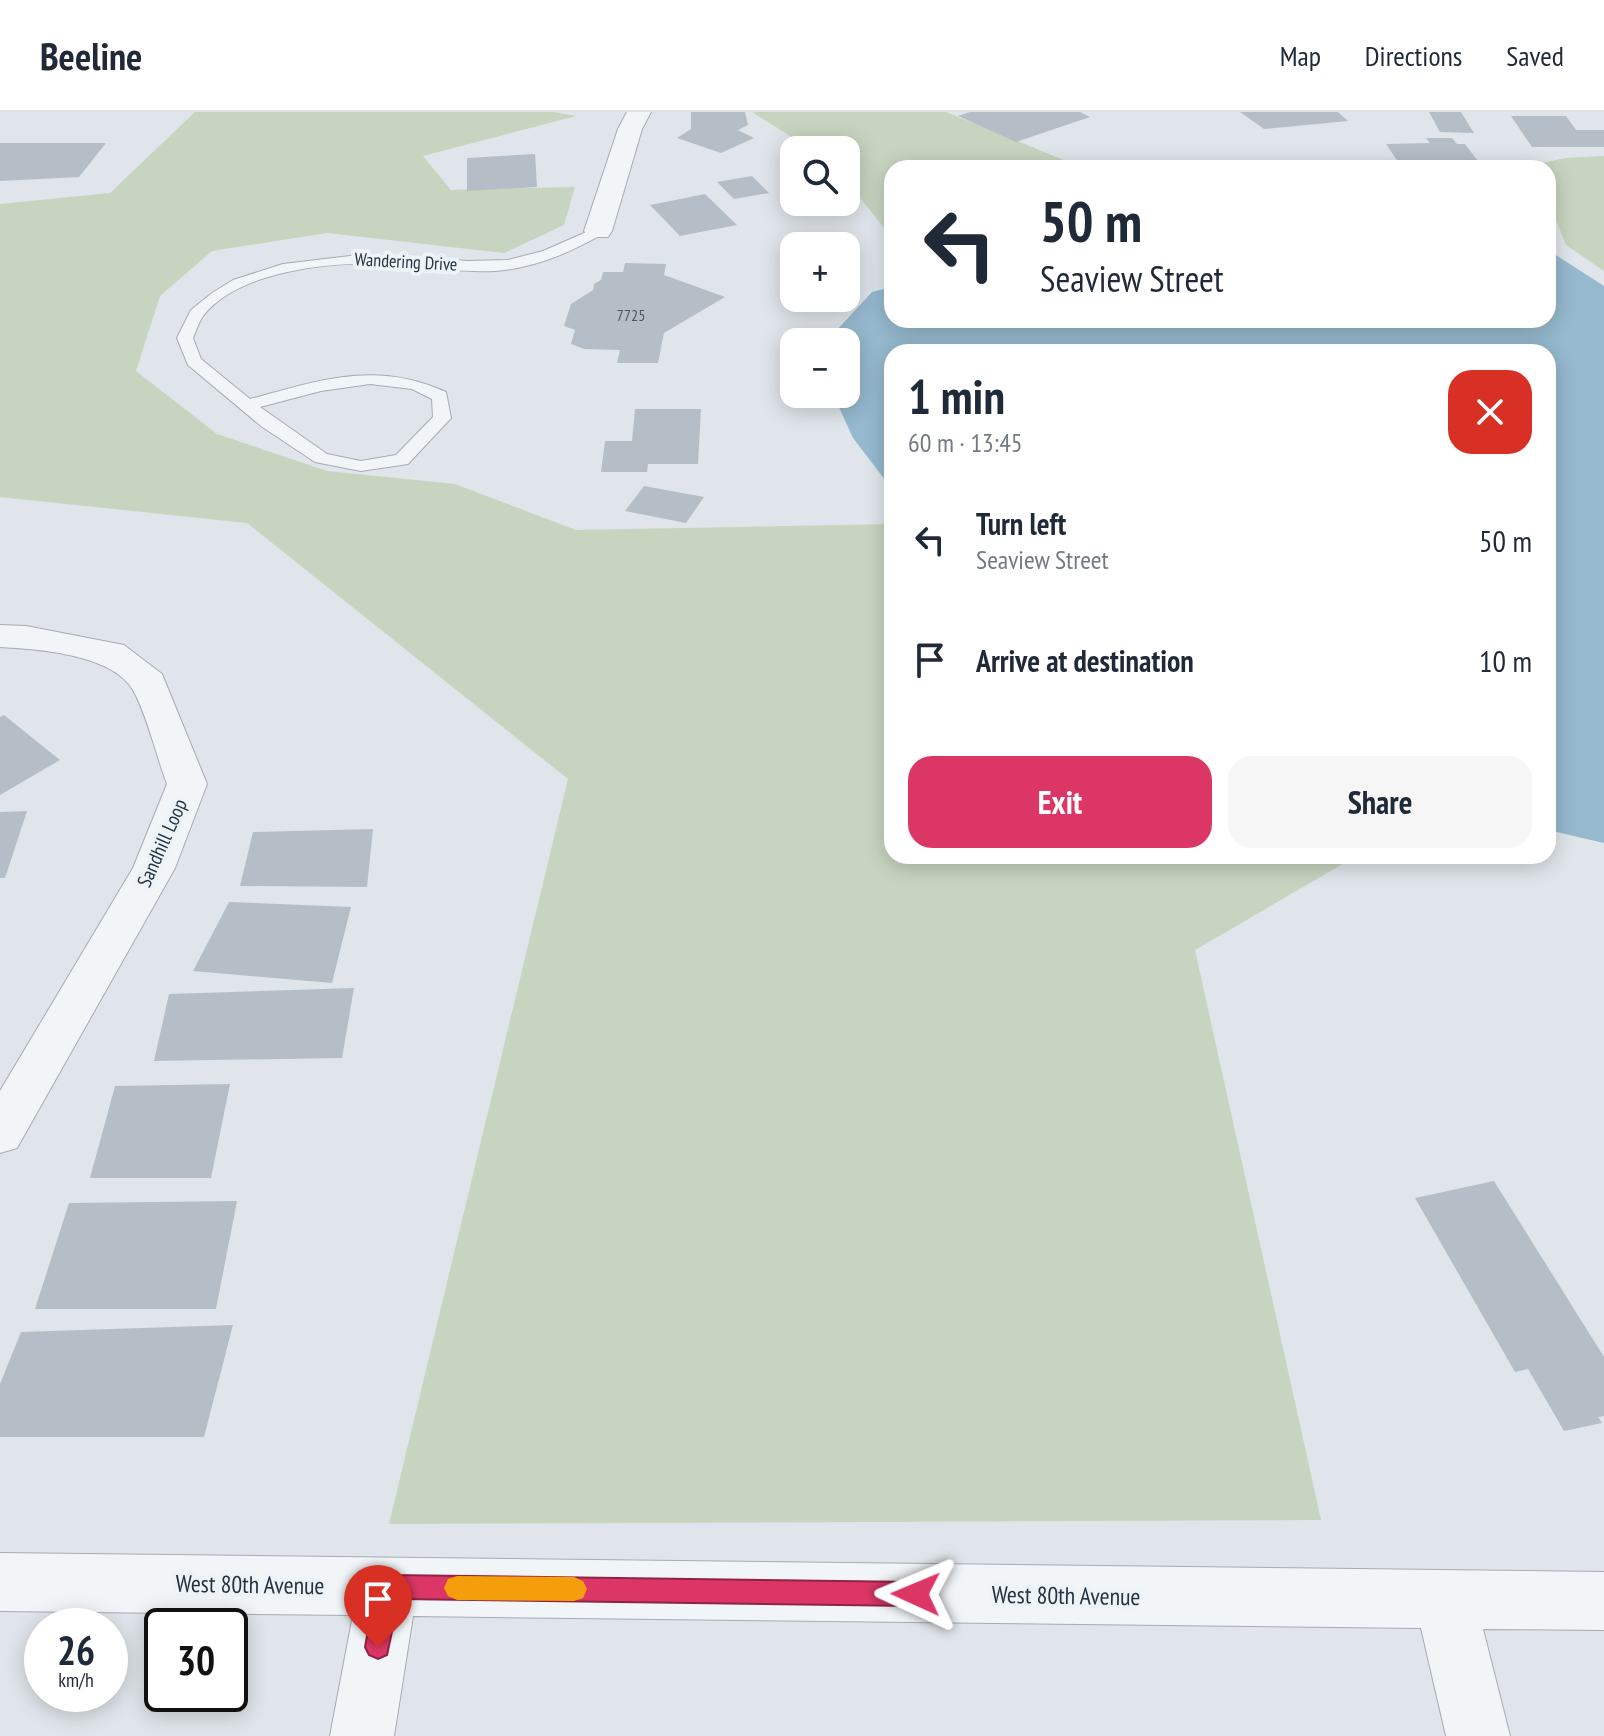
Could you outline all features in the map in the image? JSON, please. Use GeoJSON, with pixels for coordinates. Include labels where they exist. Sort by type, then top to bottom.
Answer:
{"type":"FeatureCollection","features":[{"type":"Feature","properties":{"kind":"street","name":"Wandering Drive"},"geometry":{"type":"LineString","coordinates":[[598,231],[630,129],[639,112]]}},
{"type":"Feature","properties":{"kind":"street","name":"Sandhill Loop"},"geometry":{"type":"LineString","coordinates":[[0,636],[26,637],[111,653],[149,682],[187,784],[154,868],[0,1134]]}},
{"type":"Feature","properties":{"kind":"street","name":"West 80th Avenue"},"geometry":{"type":"LineString","coordinates":[[0,1582],[1604,1601]]}},
{"type":"Feature","properties":{"kind":"street"},"geometry":{"type":"LineString","coordinates":[[362,1736],[388,1587]]}},
{"type":"Feature","properties":{"kind":"street"},"geometry":{"type":"LineString","coordinates":[[1445,1600],[1478,1736]]}},
{"type":"Feature","properties":{"kind":"lane","name":"Wandering Drive"},"geometry":{"type":"LineString","coordinates":[[249,405],[337,382],[382,377],[420,384],[440,396],[442,418],[402,460],[361,466],[321,458],[267,422],[194,361],[185,338],[198,312],[240,283],[290,266],[387,258],[477,265],[506,264],[545,256],[598,231]]}},
{"type":"Feature","properties":{"kind":"green space"},"geometry":{"type":"Polygon","coordinates":[[[195,112],[554,112],[576,116],[423,156],[451,190],[575,187],[564,225],[504,253],[327,233],[212,251],[160,296],[136,371],[217,434],[327,471],[455,484],[576,530],[884,524],[884,864],[1341,864],[1195,950],[1321,1520],[389,1524],[568,779],[247,523],[0,497],[0,204],[110,193],[195,112]]]}},
{"type":"Feature","properties":{"kind":"green space"},"geometry":{"type":"Polygon","coordinates":[[[752,112],[946,112],[1063,160],[884,160],[884,228],[860,198],[860,136],[790,136],[752,112]]]}},
{"type":"Feature","properties":{"kind":"green space"},"geometry":{"type":"Polygon","coordinates":[[[1604,156],[1604,271],[1566,245],[1556,220],[1556,160],[1604,156]]]}},
{"type":"Feature","properties":{"kind":"water"},"geometry":{"type":"Polygon","coordinates":[[[1556,255],[1604,286],[1604,843],[1556,832],[1556,344],[884,344],[884,479],[853,438],[839,408],[860,408],[860,328],[839,328],[854,312],[860,312],[860,305],[872,292],[884,289],[884,328],[1556,328],[1556,255]]]}},
{"type":"Feature","properties":{"kind":"building"},"geometry":{"type":"Polygon","coordinates":[[[691,112],[745,112],[748,125],[738,130],[754,138],[721,153],[677,138],[691,129],[691,112]]]}},
{"type":"Feature","properties":{"kind":"building"},"geometry":{"type":"Polygon","coordinates":[[[970,112],[1080,112],[1090,117],[1016,142],[958,116],[970,112]]]}},
{"type":"Feature","properties":{"kind":"building"},"geometry":{"type":"Polygon","coordinates":[[[1240,112],[1338,112],[1348,121],[1264,129],[1240,112]]]}},
{"type":"Feature","properties":{"kind":"building"},"geometry":{"type":"Polygon","coordinates":[[[1429,112],[1461,112],[1474,133],[1440,132],[1429,112]]]}},
{"type":"Feature","properties":{"kind":"building"},"geometry":{"type":"Polygon","coordinates":[[[1511,116],[1566,116],[1576,130],[1604,130],[1604,147],[1532,147],[1511,116]]]}},
{"type":"Feature","properties":{"kind":"building"},"geometry":{"type":"Polygon","coordinates":[[[1426,138],[1452,138],[1457,144],[1465,144],[1477,160],[1397,160],[1386,144],[1430,143],[1426,138]]]}},
{"type":"Feature","properties":{"kind":"building"},"geometry":{"type":"Polygon","coordinates":[[[0,143],[106,143],[79,177],[0,181],[0,143]]]}},
{"type":"Feature","properties":{"kind":"building"},"geometry":{"type":"Polygon","coordinates":[[[535,154],[537,187],[467,191],[467,158],[535,154]]]}},
{"type":"Feature","properties":{"kind":"building"},"geometry":{"type":"Polygon","coordinates":[[[752,176],[769,193],[734,199],[717,182],[752,176]]]}},
{"type":"Feature","properties":{"kind":"building"},"geometry":{"type":"Polygon","coordinates":[[[705,194],[737,225],[680,236],[650,205],[705,194]]]}},
{"type":"Feature","properties":{"kind":"building"},"geometry":{"type":"Polygon","coordinates":[[[625,263],[666,264],[664,275],[725,297],[664,333],[658,363],[617,363],[620,350],[584,349],[571,344],[575,330],[564,326],[571,304],[593,290],[603,272],[623,272],[625,263]]]}},
{"type":"Feature","properties":{"kind":"building"},"geometry":{"type":"Polygon","coordinates":[[[635,409],[701,409],[698,464],[648,464],[647,472],[601,472],[605,441],[632,441],[635,409]]]}},
{"type":"Feature","properties":{"kind":"building"},"geometry":{"type":"Polygon","coordinates":[[[644,486],[704,497],[686,523],[625,511],[644,486]]]}},
{"type":"Feature","properties":{"kind":"building"},"geometry":{"type":"Polygon","coordinates":[[[4,715],[60,760],[0,795],[0,717],[4,715]]]}},
{"type":"Feature","properties":{"kind":"building"},"geometry":{"type":"Polygon","coordinates":[[[27,811],[5,878],[0,878],[0,812],[27,811]]]}},
{"type":"Feature","properties":{"kind":"building"},"geometry":{"type":"Polygon","coordinates":[[[373,829],[367,887],[240,886],[253,832],[373,829]]]}},
{"type":"Feature","properties":{"kind":"building"},"geometry":{"type":"Polygon","coordinates":[[[229,902],[351,907],[332,983],[193,971],[229,902]]]}},
{"type":"Feature","properties":{"kind":"building"},"geometry":{"type":"Polygon","coordinates":[[[354,988],[342,1058],[154,1061],[169,994],[354,988]]]}},
{"type":"Feature","properties":{"kind":"building"},"geometry":{"type":"Polygon","coordinates":[[[230,1084],[211,1178],[90,1178],[115,1086],[230,1084]]]}},
{"type":"Feature","properties":{"kind":"building"},"geometry":{"type":"Polygon","coordinates":[[[1494,1181],[1604,1357],[1604,1416],[1598,1417],[1602,1423],[1564,1431],[1528,1369],[1515,1372],[1415,1198],[1494,1181]]]}},
{"type":"Feature","properties":{"kind":"building"},"geometry":{"type":"Polygon","coordinates":[[[237,1201],[216,1309],[35,1309],[69,1203],[237,1201]]]}},
{"type":"Feature","properties":{"kind":"building"},"geometry":{"type":"Polygon","coordinates":[[[233,1325],[204,1437],[0,1437],[0,1384],[21,1332],[233,1325]]]}},
{"type":"Feature","properties":{"kind":"slow traffic"},"geometry":{"type":"LineString","coordinates":[[457,1588],[574,1589]]}},
{"type":"Feature","properties":{"kind":"route"},"geometry":{"type":"LineString","coordinates":[[378,1647],[388,1587],[916,1594]]}}]}
